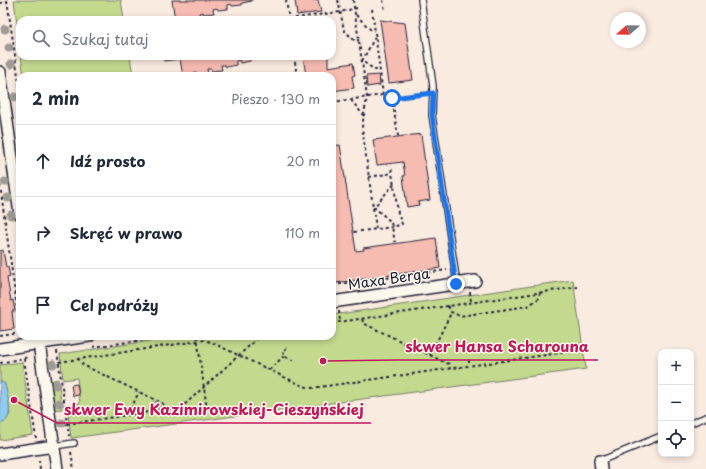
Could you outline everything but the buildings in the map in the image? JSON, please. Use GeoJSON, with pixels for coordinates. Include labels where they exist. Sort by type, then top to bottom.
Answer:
{"type":"FeatureCollection","features":[{"type":"Feature","properties":{"kind":"street"},"geometry":{"type":"LineString","coordinates":[[0,72],[16,186]]}},
{"type":"Feature","properties":{"kind":"street","name":"Maxa Berga"},"geometry":{"type":"LineString","coordinates":[[336,301],[475,281]]}},
{"type":"Feature","properties":{"kind":"street"},"geometry":{"type":"LineString","coordinates":[[0,349],[22,346],[38,340],[63,340]]}},
{"type":"Feature","properties":{"kind":"street"},"geometry":{"type":"LineString","coordinates":[[38,340],[57,469]]}},
{"type":"Feature","properties":{"kind":"street"},"geometry":{"type":"LineString","coordinates":[[0,454],[54,446]]}},
{"type":"Feature","properties":{"kind":"lane"},"geometry":{"type":"LineString","coordinates":[[421,0],[433,93],[432,115],[456,284]]}},
{"type":"Feature","properties":{"kind":"lane"},"geometry":{"type":"LineString","coordinates":[[694,422],[706,417]]}},
{"type":"Feature","properties":{"kind":"lane"},"geometry":{"type":"LineString","coordinates":[[601,465],[658,437]]}},
{"type":"Feature","properties":{"kind":"lane"},"geometry":{"type":"LineString","coordinates":[[54,446],[72,444]]}},
{"type":"Feature","properties":{"kind":"path"},"geometry":{"type":"LineString","coordinates":[[286,0],[288,16]]}},
{"type":"Feature","properties":{"kind":"path"},"geometry":{"type":"LineString","coordinates":[[338,0],[344,30],[355,41],[359,40]]}},
{"type":"Feature","properties":{"kind":"path"},"geometry":{"type":"LineString","coordinates":[[353,0],[356,8],[355,14],[367,97],[362,127],[376,229]]}},
{"type":"Feature","properties":{"kind":"path"},"geometry":{"type":"LineString","coordinates":[[383,0],[385,10]]}},
{"type":"Feature","properties":{"kind":"path"},"geometry":{"type":"LineString","coordinates":[[0,3],[7,1],[17,72]]}},
{"type":"Feature","properties":{"kind":"path"},"geometry":{"type":"LineString","coordinates":[[314,16],[356,8]]}},
{"type":"Feature","properties":{"kind":"path"},"geometry":{"type":"LineString","coordinates":[[372,9],[383,94]]}},
{"type":"Feature","properties":{"kind":"path"},"geometry":{"type":"LineString","coordinates":[[355,14],[371,30],[374,31]]}},
{"type":"Feature","properties":{"kind":"path"},"geometry":{"type":"LineString","coordinates":[[362,62],[372,39],[375,37]]}},
{"type":"Feature","properties":{"kind":"path"},"geometry":{"type":"LineString","coordinates":[[295,60],[296,72]]}},
{"type":"Feature","properties":{"kind":"path"},"geometry":{"type":"LineString","coordinates":[[362,62],[375,70],[380,70]]}},
{"type":"Feature","properties":{"kind":"path"},"geometry":{"type":"LineString","coordinates":[[336,101],[383,94],[392,98],[433,93]]}},
{"type":"Feature","properties":{"kind":"path"},"geometry":{"type":"LineString","coordinates":[[392,98],[398,136]]}},
{"type":"Feature","properties":{"kind":"path"},"geometry":{"type":"LineString","coordinates":[[350,99],[364,116]]}},
{"type":"Feature","properties":{"kind":"path"},"geometry":{"type":"LineString","coordinates":[[354,232],[393,227],[402,224],[398,213],[391,166]]}},
{"type":"Feature","properties":{"kind":"path"},"geometry":{"type":"LineString","coordinates":[[369,177],[392,173]]}},
{"type":"Feature","properties":{"kind":"path"},"geometry":{"type":"LineString","coordinates":[[374,207],[394,184]]}},
{"type":"Feature","properties":{"kind":"path"},"geometry":{"type":"LineString","coordinates":[[0,185],[16,300]]}},
{"type":"Feature","properties":{"kind":"path"},"geometry":{"type":"LineString","coordinates":[[374,207],[391,222],[395,242]]}},
{"type":"Feature","properties":{"kind":"path"},"geometry":{"type":"LineString","coordinates":[[336,284],[454,269]]}},
{"type":"Feature","properties":{"kind":"path"},"geometry":{"type":"LineString","coordinates":[[336,322],[578,287]]}},
{"type":"Feature","properties":{"kind":"path"},"geometry":{"type":"LineString","coordinates":[[448,306],[451,312],[460,316],[528,307],[539,298],[540,292]]}},
{"type":"Feature","properties":{"kind":"path"},"geometry":{"type":"LineString","coordinates":[[430,355],[451,312]]}},
{"type":"Feature","properties":{"kind":"path"},"geometry":{"type":"LineString","coordinates":[[362,319],[367,325],[449,364],[450,369]]}},
{"type":"Feature","properties":{"kind":"path"},"geometry":{"type":"LineString","coordinates":[[0,336],[16,334]]}},
{"type":"Feature","properties":{"kind":"path"},"geometry":{"type":"LineString","coordinates":[[67,424],[182,407],[255,340]]}},
{"type":"Feature","properties":{"kind":"path"},"geometry":{"type":"LineString","coordinates":[[56,341],[67,424],[72,444],[74,469]]}},
{"type":"Feature","properties":{"kind":"path"},"geometry":{"type":"LineString","coordinates":[[59,362],[198,341],[210,342],[303,386],[312,388],[588,349]]}},
{"type":"Feature","properties":{"kind":"path"},"geometry":{"type":"LineString","coordinates":[[198,341],[207,410]]}},
{"type":"Feature","properties":{"kind":"path"},"geometry":{"type":"LineString","coordinates":[[22,346],[40,469]]}},
{"type":"Feature","properties":{"kind":"path"},"geometry":{"type":"LineString","coordinates":[[269,370],[284,356],[283,351],[287,348]]}},
{"type":"Feature","properties":{"kind":"path"},"geometry":{"type":"LineString","coordinates":[[284,356],[295,360]]}},
{"type":"Feature","properties":{"kind":"path"},"geometry":{"type":"LineString","coordinates":[[78,358],[82,364],[87,367],[162,403],[168,409]]}},
{"type":"Feature","properties":{"kind":"path"},"geometry":{"type":"LineString","coordinates":[[469,360],[469,366]]}},
{"type":"Feature","properties":{"kind":"path"},"geometry":{"type":"LineString","coordinates":[[128,414],[139,392]]}},
{"type":"Feature","properties":{"kind":"path"},"geometry":{"type":"LineString","coordinates":[[176,408],[176,416]]}},
{"type":"Feature","properties":{"kind":"green space"},"geometry":{"type":"Polygon","coordinates":[[[14,0],[121,0],[123,16],[16,16],[14,0]]]}},
{"type":"Feature","properties":{"kind":"green space"},"geometry":{"type":"Polygon","coordinates":[[[22,60],[131,60],[132,72],[23,72],[22,60]]]}},
{"type":"Feature","properties":{"kind":"green space"},"geometry":{"type":"Polygon","coordinates":[[[573,280],[586,369],[71,438],[67,405],[80,403],[77,378],[63,380],[60,354],[156,340],[336,340],[336,314],[573,280]]]}},
{"type":"Feature","properties":{"kind":"green space"},"geometry":{"type":"Polygon","coordinates":[[[22,362],[33,435],[0,440],[0,424],[3,423],[10,414],[5,384],[0,381],[0,365],[22,362]]]}},
{"type":"Feature","properties":{"kind":"green space"},"geometry":{"type":"Polygon","coordinates":[[[58,379],[62,409],[54,410],[50,381],[58,379]]]}},
{"type":"Feature","properties":{"kind":"water"},"geometry":{"type":"Polygon","coordinates":[[[0,381],[5,384],[9,401],[9,413],[5,422],[0,424],[0,381]]]}},
{"type":"Feature","properties":{"kind":"place","name":"skwer Hansa Scharouna"},"geometry":{"type":"Point","coordinates":[323,361]}},
{"type":"Feature","properties":{"kind":"place","name":"skwer Ewy Kazimirowskiej-Cieszyńskiej"},"geometry":{"type":"Point","coordinates":[14,400]}},
{"type":"Feature","properties":{"kind":"route"},"geometry":{"type":"LineString","coordinates":[[392,98],[428,92],[433,93],[432,115],[456,284]]}}]}
